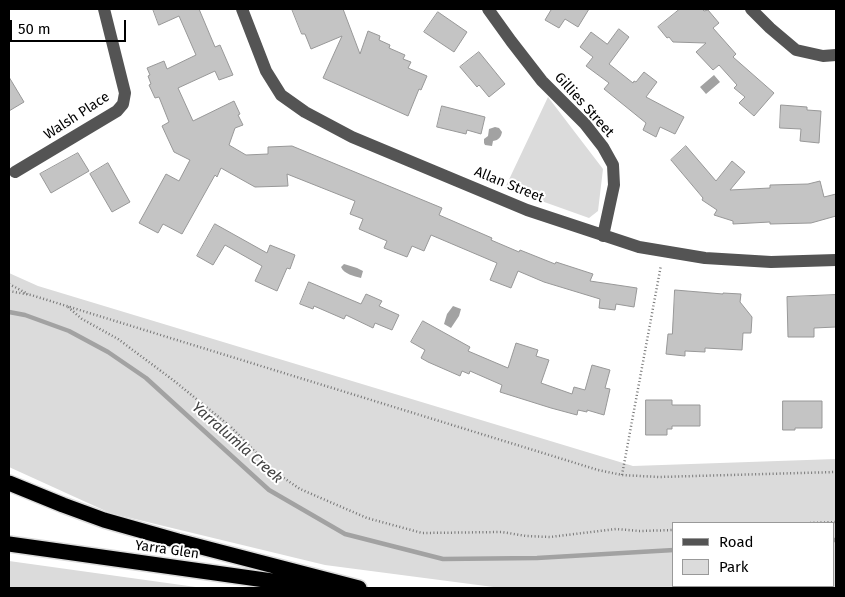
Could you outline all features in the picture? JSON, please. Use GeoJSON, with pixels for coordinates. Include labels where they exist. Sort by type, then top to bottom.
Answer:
{"type":"FeatureCollection","features":[{"type":"Feature","properties":{"kind":"highway"},"geometry":{"type":"LineString","coordinates":[[9,483],[104,520],[359,588]]}},
{"type":"Feature","properties":{"kind":"highway","name":"Yarra Glen"},"geometry":{"type":"LineString","coordinates":[[9,544],[322,588]]}},
{"type":"Feature","properties":{"kind":"street","name":"Walsh Place"},"geometry":{"type":"LineString","coordinates":[[14,172],[117,111],[123,104],[125,93],[104,9]]}},
{"type":"Feature","properties":{"kind":"street","name":"Allan Street"},"geometry":{"type":"LineString","coordinates":[[242,9],[266,72],[280,95],[305,112],[352,137],[518,206],[639,247],[705,258],[771,262],[836,260]]}},
{"type":"Feature","properties":{"kind":"street","name":"Gillies Street"},"geometry":{"type":"LineString","coordinates":[[488,9],[542,80],[585,124],[613,164],[614,185],[602,236]]}},
{"type":"Feature","properties":{"kind":"street"},"geometry":{"type":"LineString","coordinates":[[751,9],[796,50],[823,56],[836,55]]}},
{"type":"Feature","properties":{"kind":"path"},"geometry":{"type":"LineString","coordinates":[[622,475],[662,261]]}},
{"type":"Feature","properties":{"kind":"path"},"geometry":{"type":"LineString","coordinates":[[9,284],[31,295]]}},
{"type":"Feature","properties":{"kind":"path"},"geometry":{"type":"LineString","coordinates":[[9,291],[31,295],[589,467],[622,475],[659,477],[836,472]]}},
{"type":"Feature","properties":{"kind":"path"},"geometry":{"type":"LineString","coordinates":[[67,306],[82,319],[118,338],[173,380],[231,427],[275,472],[300,490],[367,518],[422,532],[502,532],[550,537],[616,529],[640,531],[672,530]]}},
{"type":"Feature","properties":{"kind":"green space"},"geometry":{"type":"Polygon","coordinates":[[[548,97],[603,169],[598,211],[589,218],[505,188],[548,97]]]}},
{"type":"Feature","properties":{"kind":"green space"},"geometry":{"type":"Polygon","coordinates":[[[9,273],[38,286],[633,466],[836,459],[836,588],[501,588],[325,565],[110,513],[9,467],[9,273]]]}},
{"type":"Feature","properties":{"kind":"green space"},"geometry":{"type":"Polygon","coordinates":[[[9,561],[203,588],[9,588],[9,561]]]}},
{"type":"Feature","properties":{"kind":"shaded area"},"geometry":{"type":"Polygon","coordinates":[[[714,75],[720,82],[706,94],[700,87],[714,75]]]}},
{"type":"Feature","properties":{"kind":"shaded area"},"geometry":{"type":"Polygon","coordinates":[[[499,128],[502,132],[500,137],[493,141],[492,146],[485,145],[484,139],[488,136],[489,129],[499,128]]]}},
{"type":"Feature","properties":{"kind":"shaded area"},"geometry":{"type":"Polygon","coordinates":[[[344,264],[363,271],[361,278],[344,271],[341,267],[344,264]]]}},
{"type":"Feature","properties":{"kind":"shaded area"},"geometry":{"type":"Polygon","coordinates":[[[453,306],[461,309],[451,328],[444,324],[447,314],[453,306]]]}},
{"type":"Feature","properties":{"kind":"building"},"geometry":{"type":"Polygon","coordinates":[[[153,9],[199,9],[215,47],[220,45],[233,75],[219,80],[215,71],[178,88],[193,121],[234,101],[243,125],[235,128],[229,145],[246,155],[268,154],[268,147],[292,146],[442,208],[439,215],[519,252],[520,250],[555,264],[556,262],[593,274],[590,281],[637,288],[634,307],[616,304],[615,310],[599,308],[600,299],[544,282],[518,271],[511,288],[490,280],[497,263],[431,235],[424,251],[412,246],[407,257],[384,248],[387,241],[359,229],[363,219],[350,214],[355,201],[287,174],[288,186],[255,187],[221,168],[217,177],[215,175],[182,234],[163,224],[158,233],[139,223],[166,174],[179,181],[190,160],[174,152],[162,126],[169,122],[159,97],[155,98],[149,85],[151,84],[148,76],[150,75],[147,68],[164,61],[167,69],[196,55],[179,16],[159,25],[153,9]]]}},
{"type":"Feature","properties":{"kind":"building"},"geometry":{"type":"Polygon","coordinates":[[[292,9],[343,9],[360,54],[368,31],[380,36],[379,40],[390,45],[389,48],[405,55],[403,59],[411,62],[408,68],[427,76],[421,90],[419,89],[408,116],[323,78],[342,36],[311,49],[305,34],[302,34],[292,9]]]}},
{"type":"Feature","properties":{"kind":"building"},"geometry":{"type":"Polygon","coordinates":[[[549,9],[589,9],[578,27],[565,19],[559,28],[545,20],[551,10],[549,9]]]}},
{"type":"Feature","properties":{"kind":"building"},"geometry":{"type":"Polygon","coordinates":[[[680,9],[708,10],[719,23],[713,28],[736,54],[733,57],[774,93],[754,116],[739,103],[745,97],[734,88],[737,85],[719,65],[713,70],[696,52],[706,43],[673,42],[658,27],[680,9]]]}},
{"type":"Feature","properties":{"kind":"building"},"geometry":{"type":"Polygon","coordinates":[[[438,12],[467,32],[454,52],[424,32],[438,12]]]}},
{"type":"Feature","properties":{"kind":"building"},"geometry":{"type":"Polygon","coordinates":[[[619,29],[629,37],[609,64],[633,83],[644,72],[657,82],[646,97],[684,117],[675,134],[660,127],[656,137],[643,130],[646,123],[604,89],[609,83],[586,66],[593,57],[580,47],[591,32],[607,44],[619,29]]]}},
{"type":"Feature","properties":{"kind":"building"},"geometry":{"type":"Polygon","coordinates":[[[479,52],[505,84],[489,97],[479,85],[477,87],[460,67],[479,52]]]}},
{"type":"Feature","properties":{"kind":"building"},"geometry":{"type":"Polygon","coordinates":[[[9,77],[24,102],[9,111],[9,77]]]}},
{"type":"Feature","properties":{"kind":"building"},"geometry":{"type":"Polygon","coordinates":[[[781,105],[807,107],[807,110],[821,111],[819,143],[800,141],[801,129],[780,128],[781,105]]]}},
{"type":"Feature","properties":{"kind":"building"},"geometry":{"type":"Polygon","coordinates":[[[442,106],[485,117],[481,134],[467,130],[466,134],[437,127],[442,106]]]}},
{"type":"Feature","properties":{"kind":"building"},"geometry":{"type":"Polygon","coordinates":[[[686,146],[716,181],[732,161],[745,172],[730,190],[770,188],[770,185],[808,184],[820,181],[824,197],[836,194],[836,216],[811,223],[770,224],[770,222],[733,224],[733,221],[714,215],[717,210],[702,200],[703,198],[671,160],[686,146]]]}},
{"type":"Feature","properties":{"kind":"building"},"geometry":{"type":"Polygon","coordinates":[[[78,153],[89,171],[51,193],[40,174],[78,153]]]}},
{"type":"Feature","properties":{"kind":"building"},"geometry":{"type":"Polygon","coordinates":[[[108,163],[130,202],[112,212],[90,174],[108,163]]]}},
{"type":"Feature","properties":{"kind":"building"},"geometry":{"type":"Polygon","coordinates":[[[215,224],[267,253],[270,245],[295,255],[290,269],[287,268],[277,291],[255,281],[262,266],[225,245],[213,265],[197,256],[215,224]]]}},
{"type":"Feature","properties":{"kind":"building"},"geometry":{"type":"Polygon","coordinates":[[[309,282],[361,304],[366,294],[382,301],[379,306],[399,315],[392,330],[375,323],[373,328],[346,315],[344,319],[314,306],[313,309],[300,304],[309,282]]]}},
{"type":"Feature","properties":{"kind":"building"},"geometry":{"type":"Polygon","coordinates":[[[675,290],[741,294],[740,302],[752,317],[751,333],[743,333],[742,350],[705,348],[705,352],[685,351],[685,356],[666,354],[668,334],[672,334],[675,290]]]}},
{"type":"Feature","properties":{"kind":"building"},"geometry":{"type":"Polygon","coordinates":[[[836,295],[836,327],[814,328],[814,337],[788,337],[787,297],[836,295]]]}},
{"type":"Feature","properties":{"kind":"building"},"geometry":{"type":"Polygon","coordinates":[[[423,321],[470,347],[468,351],[508,368],[516,343],[538,350],[536,356],[549,360],[541,383],[572,394],[574,387],[585,390],[592,365],[610,370],[605,388],[610,389],[604,415],[587,410],[587,412],[578,410],[577,415],[551,408],[500,392],[502,385],[470,371],[469,374],[462,371],[460,376],[428,362],[421,358],[425,350],[411,342],[423,321]]]}},
{"type":"Feature","properties":{"kind":"building"},"geometry":{"type":"Polygon","coordinates":[[[646,400],[672,400],[672,405],[700,405],[700,426],[672,426],[672,429],[667,429],[667,435],[646,435],[646,400]]]}},
{"type":"Feature","properties":{"kind":"building"},"geometry":{"type":"Polygon","coordinates":[[[783,401],[822,401],[822,428],[783,430],[783,401]]]}},
{"type":"Feature","properties":{"kind":"waterway","name":"Yarralumla Creek"},"geometry":{"type":"LineString","coordinates":[[9,312],[25,315],[69,331],[108,352],[146,378],[269,490],[345,534],[443,559],[537,558],[672,550]]}}]}
